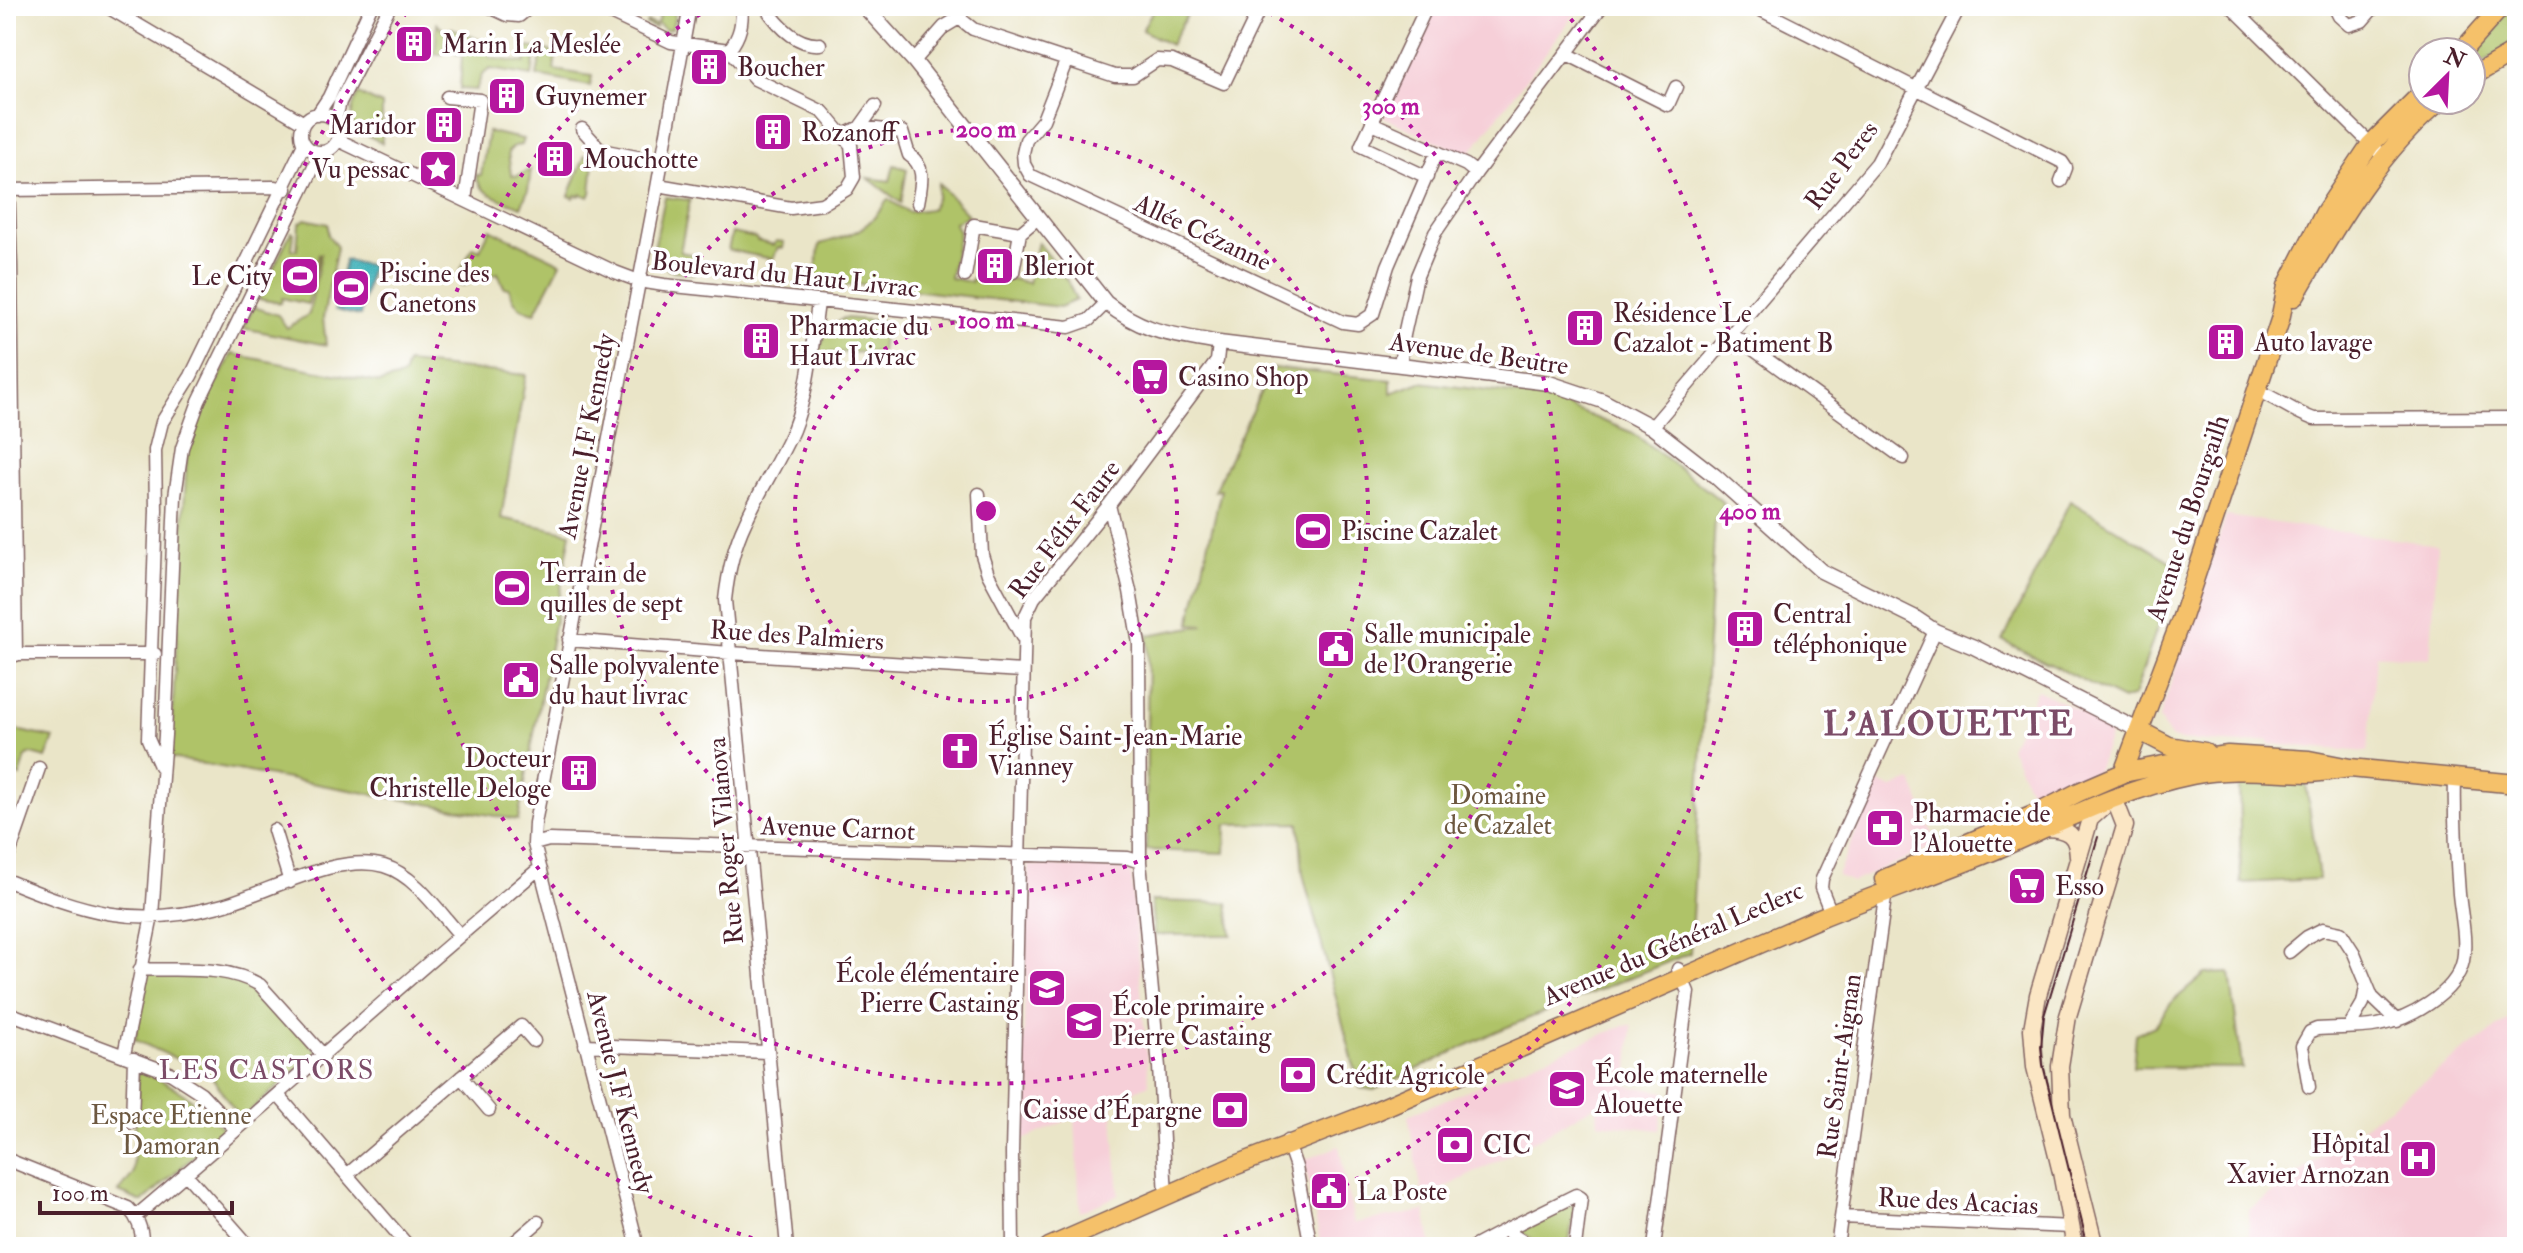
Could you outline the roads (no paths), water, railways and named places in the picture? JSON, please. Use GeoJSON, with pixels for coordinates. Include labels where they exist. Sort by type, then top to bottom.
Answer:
{"type":"FeatureCollection","features":[{"type":"Feature","properties":{"kind":"main road"},"geometry":{"type":"LineString","coordinates":[[2475,36],[2502,6]]}},
{"type":"Feature","properties":{"kind":"main road"},"geometry":{"type":"LineString","coordinates":[[2487,68],[2517,50]]}},
{"type":"Feature","properties":{"kind":"main road","name":"Avenue du Bourgailh"},"geometry":{"type":"LineString","coordinates":[[2123,773],[2198,571],[2280,320],[2337,226],[2377,151],[2407,113]]}},
{"type":"Feature","properties":{"kind":"main road","name":"Avenue du Bourgailh"},"geometry":{"type":"LineString","coordinates":[[2377,151],[2421,116]]}},
{"type":"Feature","properties":{"kind":"main road"},"geometry":{"type":"LineString","coordinates":[[2140,731],[2169,746],[2228,755],[2309,760],[2350,768],[2517,784]]}},
{"type":"Feature","properties":{"kind":"main road"},"geometry":{"type":"LineString","coordinates":[[1904,878],[2074,805],[2123,773],[2228,755]]}},
{"type":"Feature","properties":{"kind":"main road"},"geometry":{"type":"LineString","coordinates":[[2075,1247],[2035,1067],[2032,1029],[2038,995],[2090,819],[2135,782],[2192,768],[2228,755]]}},
{"type":"Feature","properties":{"kind":"main road","name":"Avenue du Général Leclerc"},"geometry":{"type":"LineString","coordinates":[[1049,1247],[1830,909],[1904,878],[1953,867],[2149,785],[2220,771],[2260,769],[2309,773],[2350,768]]}},
{"type":"Feature","properties":{"kind":"main road"},"geometry":{"type":"LineString","coordinates":[[2095,1247],[2062,1115],[2060,1066],[2068,1016],[2125,826],[2114,798],[2123,773]]}},
{"type":"Feature","properties":{"kind":"main road"},"geometry":{"type":"LineString","coordinates":[[2047,828],[2067,831],[2073,836],[2078,847],[2078,861]]}},
{"type":"Feature","properties":{"kind":"main road","name":"Avenue du Général Leclerc"},"geometry":{"type":"LineString","coordinates":[[1830,909],[1885,891],[1904,878]]}},
{"type":"Feature","properties":{"kind":"street"},"geometry":{"type":"LineString","coordinates":[[106,6],[304,123]]}},
{"type":"Feature","properties":{"kind":"street"},"geometry":{"type":"LineString","coordinates":[[317,115],[330,117],[339,130],[338,140],[331,149],[321,152],[304,144],[301,133],[304,123],[317,115],[329,97],[371,6]]}},
{"type":"Feature","properties":{"kind":"street"},"geometry":{"type":"LineString","coordinates":[[335,122],[340,102],[390,6]]}},
{"type":"Feature","properties":{"kind":"street"},"geometry":{"type":"LineString","coordinates":[[488,6],[507,15],[519,16],[531,6]]}},
{"type":"Feature","properties":{"kind":"street"},"geometry":{"type":"LineString","coordinates":[[584,6],[604,10],[671,42],[729,50],[755,79],[823,112],[851,145],[854,177],[847,189],[822,204],[791,208],[658,185]]}},
{"type":"Feature","properties":{"kind":"street","name":"Avenue J.F Kennedy"},"geometry":{"type":"LineString","coordinates":[[638,1247],[534,844],[535,823],[569,640],[690,6]]}},
{"type":"Feature","properties":{"kind":"street"},"geometry":{"type":"LineString","coordinates":[[729,50],[744,22],[742,6]]}},
{"type":"Feature","properties":{"kind":"street"},"geometry":{"type":"LineString","coordinates":[[765,6],[772,18],[794,38],[809,45],[820,44]]}},
{"type":"Feature","properties":{"kind":"street","name":"Avenue de Beutre"},"geometry":{"type":"LineString","coordinates":[[864,6],[914,61],[1106,303],[1134,323],[1150,330],[1219,343],[1549,383],[1603,401],[1652,427],[1715,476],[1821,571],[1914,617],[1935,631],[1974,647],[2140,731]]}},
{"type":"Feature","properties":{"kind":"street"},"geometry":{"type":"LineString","coordinates":[[914,61],[944,27],[959,18],[966,6]]}},
{"type":"Feature","properties":{"kind":"street"},"geometry":{"type":"LineString","coordinates":[[959,18],[973,29],[1115,76],[1133,76],[1157,60],[1172,61],[1224,83],[1261,6]]}},
{"type":"Feature","properties":{"kind":"street"},"geometry":{"type":"LineString","coordinates":[[1427,6],[1361,146],[1427,177],[1437,152]]}},
{"type":"Feature","properties":{"kind":"street"},"geometry":{"type":"LineString","coordinates":[[1400,365],[1417,276],[1435,233],[1476,173],[1602,6]]}},
{"type":"Feature","properties":{"kind":"street"},"geometry":{"type":"LineString","coordinates":[[1753,6],[2062,162],[2066,168],[2061,181]]}},
{"type":"Feature","properties":{"kind":"street","name":"Rue Peres"},"geometry":{"type":"LineString","coordinates":[[1652,427],[1877,163],[1960,6]]}},
{"type":"Feature","properties":{"kind":"street"},"geometry":{"type":"LineString","coordinates":[[2231,6],[2377,151]]}},
{"type":"Feature","properties":{"kind":"street"},"geometry":{"type":"LineString","coordinates":[[2334,6],[2349,25],[2362,21],[2375,6]]}},
{"type":"Feature","properties":{"kind":"street"},"geometry":{"type":"LineString","coordinates":[[1567,54],[1668,105],[1676,87]]}},
{"type":"Feature","properties":{"kind":"street","name":"Allée Cézanne"},"geometry":{"type":"LineString","coordinates":[[1067,59],[1043,120],[1026,140],[1024,164],[1030,175],[1343,322],[1358,324],[1373,314],[1388,266],[1427,177]]}},
{"type":"Feature","properties":{"kind":"street"},"geometry":{"type":"LineString","coordinates":[[447,97],[480,100],[465,200]]}},
{"type":"Feature","properties":{"kind":"street"},"geometry":{"type":"LineString","coordinates":[[844,135],[860,127],[875,106]]}},
{"type":"Feature","properties":{"kind":"street"},"geometry":{"type":"LineString","coordinates":[[1372,123],[1476,173]]}},
{"type":"Feature","properties":{"kind":"street"},"geometry":{"type":"LineString","coordinates":[[860,127],[902,132],[909,155],[918,161],[923,174],[918,203]]}},
{"type":"Feature","properties":{"kind":"street"},"geometry":{"type":"LineString","coordinates":[[6,129],[11,655],[168,654]]}},
{"type":"Feature","properties":{"kind":"street"},"geometry":{"type":"LineString","coordinates":[[582,129],[601,150],[662,162]]}},
{"type":"Feature","properties":{"kind":"street","name":"Boulevard du Haut Livrac"},"geometry":{"type":"LineString","coordinates":[[338,140],[639,281],[818,303],[1069,327],[1089,320],[1106,303]]}},
{"type":"Feature","properties":{"kind":"street"},"geometry":{"type":"LineString","coordinates":[[161,769],[148,739],[157,438],[162,422],[182,392],[304,144]]}},
{"type":"Feature","properties":{"kind":"street"},"geometry":{"type":"LineString","coordinates":[[132,1123],[129,1057],[140,969],[152,916],[175,496],[182,448],[199,401],[321,152]]}},
{"type":"Feature","properties":{"kind":"street"},"geometry":{"type":"LineString","coordinates":[[7,190],[282,187],[298,195]]}},
{"type":"Feature","properties":{"kind":"street"},"geometry":{"type":"LineString","coordinates":[[1013,272],[1020,233],[1038,218]]}},
{"type":"Feature","properties":{"kind":"street"},"geometry":{"type":"LineString","coordinates":[[965,276],[974,225],[1020,233]]}},
{"type":"Feature","properties":{"kind":"street","name":"Rue Roger Vilanova"},"geometry":{"type":"LineString","coordinates":[[787,1247],[725,600],[731,562],[745,522],[774,471],[794,426],[804,393],[818,303]]}},
{"type":"Feature","properties":{"kind":"street"},"geometry":{"type":"LineString","coordinates":[[1732,334],[1903,458]]}},
{"type":"Feature","properties":{"kind":"street","name":"Rue Félix Faure"},"geometry":{"type":"LineString","coordinates":[[1013,1247],[1011,1198],[1025,617],[1034,598],[1109,505],[1217,361],[1219,343]]}},
{"type":"Feature","properties":{"kind":"street"},"geometry":{"type":"LineString","coordinates":[[2257,391],[2314,419],[2517,418]]}},
{"type":"Feature","properties":{"kind":"street"},"geometry":{"type":"LineString","coordinates":[[182,392],[199,401]]}},
{"type":"Feature","properties":{"kind":"street"},"geometry":{"type":"LineString","coordinates":[[979,494],[985,565],[998,597],[1023,640]]}},
{"type":"Feature","properties":{"kind":"street"},"geometry":{"type":"LineString","coordinates":[[156,496],[175,496]]}},
{"type":"Feature","properties":{"kind":"street"},"geometry":{"type":"LineString","coordinates":[[1109,505],[1139,644],[1140,862],[1159,1067],[1166,1196]]}},
{"type":"Feature","properties":{"kind":"street"},"geometry":{"type":"LineString","coordinates":[[1830,909],[1821,888],[1822,879],[1935,631]]}},
{"type":"Feature","properties":{"kind":"street","name":"Rue des Palmiers"},"geometry":{"type":"LineString","coordinates":[[569,640],[1022,671]]}},
{"type":"Feature","properties":{"kind":"street"},"geometry":{"type":"LineString","coordinates":[[6,863],[39,768]]}},
{"type":"Feature","properties":{"kind":"street"},"geometry":{"type":"LineString","coordinates":[[2309,1087],[2303,1066],[2305,1037],[2317,1029],[2378,1026],[2397,1021],[2443,992],[2463,962],[2455,777]]}},
{"type":"Feature","properties":{"kind":"street"},"geometry":{"type":"LineString","coordinates":[[274,830],[290,882]]}},
{"type":"Feature","properties":{"kind":"street","name":"Avenue Carnot"},"geometry":{"type":"LineString","coordinates":[[534,844],[549,840],[1128,858],[1140,862]]}},
{"type":"Feature","properties":{"kind":"street"},"geometry":{"type":"LineString","coordinates":[[6,880],[96,913],[152,916],[215,908],[290,882],[365,863],[402,874],[460,935]]}},
{"type":"Feature","properties":{"kind":"street"},"geometry":{"type":"LineString","coordinates":[[136,1216],[460,935],[541,870]]}},
{"type":"Feature","properties":{"kind":"street","name":"Rue Saint-Aignan"},"geometry":{"type":"LineString","coordinates":[[1837,1247],[1885,891]]}},
{"type":"Feature","properties":{"kind":"street"},"geometry":{"type":"LineString","coordinates":[[2289,952],[2323,929],[2341,933],[2354,953],[2372,997],[2397,1021]]}},
{"type":"Feature","properties":{"kind":"street"},"geometry":{"type":"LineString","coordinates":[[140,969],[220,970],[249,979],[260,985],[324,1056]]}},
{"type":"Feature","properties":{"kind":"street"},"geometry":{"type":"LineString","coordinates":[[1654,1247],[1688,992],[1680,974]]}},
{"type":"Feature","properties":{"kind":"street"},"geometry":{"type":"LineString","coordinates":[[2349,1027],[2363,1003],[2366,987]]}},
{"type":"Feature","properties":{"kind":"street"},"geometry":{"type":"LineString","coordinates":[[6,1012],[129,1057],[186,1082],[201,1093],[236,1130]]}},
{"type":"Feature","properties":{"kind":"street"},"geometry":{"type":"LineString","coordinates":[[348,1174],[521,1026],[534,1041]]}},
{"type":"Feature","properties":{"kind":"street"},"geometry":{"type":"LineString","coordinates":[[585,1045],[767,1052]]}},
{"type":"Feature","properties":{"kind":"street"},"geometry":{"type":"LineString","coordinates":[[461,1077],[489,1110]]}},
{"type":"Feature","properties":{"kind":"street"},"geometry":{"type":"LineString","coordinates":[[278,1095],[409,1247]]}},
{"type":"Feature","properties":{"kind":"street"},"geometry":{"type":"LineString","coordinates":[[1288,1142],[1296,1167],[1311,1247]]}},
{"type":"Feature","properties":{"kind":"street"},"geometry":{"type":"LineString","coordinates":[[6,1159],[118,1204],[136,1216],[142,1247]]}},
{"type":"Feature","properties":{"kind":"street"},"geometry":{"type":"LineString","coordinates":[[185,1173],[250,1247]]}},
{"type":"Feature","properties":{"kind":"street"},"geometry":{"type":"LineString","coordinates":[[1473,1247],[1576,1195],[1581,1198],[1575,1247]]}},
{"type":"Feature","properties":{"kind":"street","name":"Rue des Acacias"},"geometry":{"type":"LineString","coordinates":[[1841,1217],[2072,1227]]}},
{"type":"Feature","properties":{"kind":"street"},"geometry":{"type":"LineString","coordinates":[[509,1247],[538,1222]]}},
{"type":"Feature","properties":{"kind":"street"},"geometry":{"type":"LineString","coordinates":[[1505,1230],[1532,1247]]}},
{"type":"Feature","properties":{"kind":"water"},"geometry":{"type":"Polygon","coordinates":[[[345,260],[371,266],[360,316],[335,310],[345,260]]]}},
{"type":"Feature","properties":{"kind":"tram line"},"geometry":{"type":"LineString","coordinates":[[2088,1247],[2041,1047],[2044,1016],[2098,837]]}},
{"type":"Feature","properties":{"kind":"place","name":"Marin La Meslée"},"geometry":{"type":"Point","coordinates":[414,44]}},
{"type":"Feature","properties":{"kind":"place","name":"Boucher"},"geometry":{"type":"Point","coordinates":[709,67]}},
{"type":"Feature","properties":{"kind":"place","name":"Guynemer"},"geometry":{"type":"Point","coordinates":[507,96]}},
{"type":"Feature","properties":{"kind":"place","name":"Maridor"},"geometry":{"type":"Point","coordinates":[444,125]}},
{"type":"Feature","properties":{"kind":"place","name":"Rozanoff"},"geometry":{"type":"Point","coordinates":[773,132]}},
{"type":"Feature","properties":{"kind":"place","name":"Mouchotte"},"geometry":{"type":"Point","coordinates":[555,159]}},
{"type":"Feature","properties":{"kind":"place","name":"Vu pessac"},"geometry":{"type":"Point","coordinates":[438,169]}},
{"type":"Feature","properties":{"kind":"place","name":"Bleriot"},"geometry":{"type":"Point","coordinates":[995,266]}},
{"type":"Feature","properties":{"kind":"place","name":"Le City"},"geometry":{"type":"Point","coordinates":[300,276]}},
{"type":"Feature","properties":{"kind":"place","name":"Piscine des Canetons"},"geometry":{"type":"Point","coordinates":[351,288]}},
{"type":"Feature","properties":{"kind":"place","name":"Résidence Le Cazalot - Batiment B"},"geometry":{"type":"Point","coordinates":[1585,328]}},
{"type":"Feature","properties":{"kind":"place","name":"Pharmacie du Haut Livrac"},"geometry":{"type":"Point","coordinates":[761,341]}},
{"type":"Feature","properties":{"kind":"place","name":"Auto lavage"},"geometry":{"type":"Point","coordinates":[2226,342]}},
{"type":"Feature","properties":{"kind":"place","name":"Casino Shop"},"geometry":{"type":"Point","coordinates":[1150,377]}},
{"type":"Feature","properties":{"kind":"place","name":"Piscine Cazalet"},"geometry":{"type":"Point","coordinates":[1313,531]}},
{"type":"Feature","properties":{"kind":"place","name":"Terrain de quilles de sept"},"geometry":{"type":"Point","coordinates":[512,588]}},
{"type":"Feature","properties":{"kind":"place","name":"Central téléphonique"},"geometry":{"type":"Point","coordinates":[1745,629]}},
{"type":"Feature","properties":{"kind":"place","name":"Salle municipale de l'Orangerie"},"geometry":{"type":"Point","coordinates":[1336,649]}},
{"type":"Feature","properties":{"kind":"place","name":"Salle polyvalente du haut livrac"},"geometry":{"type":"Point","coordinates":[521,680]}},
{"type":"Feature","properties":{"kind":"place","name":"Église Saint-Jean-Marie Vianney"},"geometry":{"type":"Point","coordinates":[960,751]}},
{"type":"Feature","properties":{"kind":"place","name":"Docteur Christelle Deloge"},"geometry":{"type":"Point","coordinates":[579,773]}},
{"type":"Feature","properties":{"kind":"place","name":"Pharmacie de l'Alouette"},"geometry":{"type":"Point","coordinates":[1885,828]}},
{"type":"Feature","properties":{"kind":"place","name":"Esso"},"geometry":{"type":"Point","coordinates":[2027,886]}},
{"type":"Feature","properties":{"kind":"place","name":"École élémentaire Pierre Castaing"},"geometry":{"type":"Point","coordinates":[1047,988]}},
{"type":"Feature","properties":{"kind":"place","name":"École primaire Pierre Castaing"},"geometry":{"type":"Point","coordinates":[1084,1021]}},
{"type":"Feature","properties":{"kind":"place","name":"Crédit Agricole"},"geometry":{"type":"Point","coordinates":[1298,1075]}},
{"type":"Feature","properties":{"kind":"place","name":"École maternelle Alouette"},"geometry":{"type":"Point","coordinates":[1567,1089]}},
{"type":"Feature","properties":{"kind":"place","name":"Caisse d'Épargne"},"geometry":{"type":"Point","coordinates":[1230,1110]}},
{"type":"Feature","properties":{"kind":"place","name":"CIC"},"geometry":{"type":"Point","coordinates":[1455,1145]}},
{"type":"Feature","properties":{"kind":"place","name":"Hôpital Xavier Arnozan"},"geometry":{"type":"Point","coordinates":[2418,1159]}},
{"type":"Feature","properties":{"kind":"place","name":"La Poste"},"geometry":{"type":"Point","coordinates":[1329,1191]}},
{"type":"Feature","properties":{"kind":"district","name":"L'ALOUETTE"},"geometry":{"type":"Point","coordinates":[1949,723]}},
{"type":"Feature","properties":{"kind":"district","name":"LES CASTORS"},"geometry":{"type":"Point","coordinates":[267,1069]}},
{"type":"Feature","properties":{"kind":"park label","name":"Domaine de Cazalet"},"geometry":{"type":"Point","coordinates":[1498,810]}},
{"type":"Feature","properties":{"kind":"park label","name":"Espace Etienne Damoran"},"geometry":{"type":"Point","coordinates":[171,1130]}}]}
